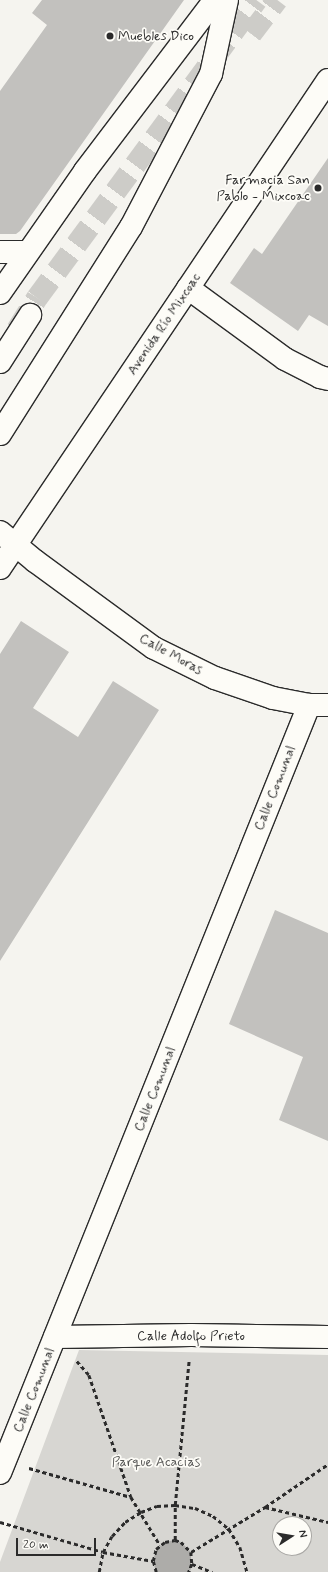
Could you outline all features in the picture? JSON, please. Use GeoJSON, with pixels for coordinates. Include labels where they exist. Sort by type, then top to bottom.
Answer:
{"type":"FeatureCollection","features":[{"type":"Feature","properties":{"kind":"main road"},"geometry":{"type":"LineString","coordinates":[[0,293],[27,252],[85,171],[215,0]]}},
{"type":"Feature","properties":{"kind":"main road"},"geometry":{"type":"LineString","coordinates":[[0,434],[131,228],[211,74],[227,0]]}},
{"type":"Feature","properties":{"kind":"main road","name":"Avenida Río Mixcoac"},"geometry":{"type":"LineString","coordinates":[[0,568],[8,538],[188,288],[328,80]]}},
{"type":"Feature","properties":{"kind":"main road"},"geometry":{"type":"LineString","coordinates":[[0,252],[27,252]]}},
{"type":"Feature","properties":{"kind":"main road"},"geometry":{"type":"LineString","coordinates":[[188,288],[285,359],[320,377],[328,378]]}},
{"type":"Feature","properties":{"kind":"main road"},"geometry":{"type":"LineString","coordinates":[[0,362],[30,315]]}},
{"type":"Feature","properties":{"kind":"main road","name":"Calle Moras"},"geometry":{"type":"LineString","coordinates":[[8,538],[35,561],[154,648],[215,678],[274,698],[318,705]]}},
{"type":"Feature","properties":{"kind":"main road","name":"Calle Comunal"},"geometry":{"type":"LineString","coordinates":[[2,1467],[318,705]]}},
{"type":"Feature","properties":{"kind":"main road","name":"Calle Adolfo Prieto"},"geometry":{"type":"LineString","coordinates":[[55,1338],[191,1335],[328,1337]]}},
{"type":"Feature","properties":{"kind":"path"},"geometry":{"type":"LineString","coordinates":[[174,1540],[174,1504],[191,1335]]}},
{"type":"Feature","properties":{"kind":"path"},"geometry":{"type":"LineString","coordinates":[[55,1338],[89,1375],[131,1497],[160,1545]]}},
{"type":"Feature","properties":{"kind":"path"},"geometry":{"type":"LineString","coordinates":[[191,1552],[265,1507],[328,1464]]}},
{"type":"Feature","properties":{"kind":"path"},"geometry":{"type":"LineString","coordinates":[[2,1467],[131,1497]]}},
{"type":"Feature","properties":{"kind":"path"},"geometry":{"type":"LineString","coordinates":[[99,1572],[103,1552],[112,1536],[124,1522],[141,1512],[157,1506],[174,1504],[195,1508],[213,1516],[228,1529],[240,1547],[247,1572]]}},
{"type":"Feature","properties":{"kind":"path"},"geometry":{"type":"LineString","coordinates":[[265,1507],[328,1522]]}},
{"type":"Feature","properties":{"kind":"path"},"geometry":{"type":"LineString","coordinates":[[0,1522],[103,1552],[153,1561]]}},
{"type":"Feature","properties":{"kind":"path"},"geometry":{"type":"LineString","coordinates":[[156,1572],[153,1555],[160,1545],[174,1540],[181,1542],[191,1552],[192,1564],[190,1572]]}},
{"type":"Feature","properties":{"kind":"path"},"geometry":{"type":"LineString","coordinates":[[192,1564],[212,1572]]}},
{"type":"Feature","properties":{"kind":"green space","name":"Parque Acacias"},"geometry":{"type":"Polygon","coordinates":[[[79,1350],[328,1355],[328,1572],[0,1572],[0,1562],[79,1350]]]}},
{"type":"Feature","properties":{"kind":"shaded area"},"geometry":{"type":"Polygon","coordinates":[[[175,1540],[181,1542],[191,1552],[191,1569],[189,1572],[156,1572],[153,1561],[156,1549],[165,1542],[175,1540]]]}},
{"type":"Feature","properties":{"kind":"building"},"geometry":{"type":"Polygon","coordinates":[[[42,0],[184,0],[20,231],[16,234],[0,234],[0,91],[47,25],[32,13],[42,0]]]}},
{"type":"Feature","properties":{"kind":"building"},"geometry":{"type":"Polygon","coordinates":[[[328,158],[328,326],[309,315],[298,331],[230,283],[254,248],[262,254],[328,158]]]}},
{"type":"Feature","properties":{"kind":"building"},"geometry":{"type":"Polygon","coordinates":[[[21,621],[69,652],[33,708],[78,737],[113,681],[159,710],[0,961],[0,654],[21,621]]]}},
{"type":"Feature","properties":{"kind":"building"},"geometry":{"type":"Polygon","coordinates":[[[275,910],[328,933],[328,1141],[279,1120],[303,1057],[229,1024],[275,910]]]}},
{"type":"Feature","properties":{"kind":"tunnel"},"geometry":{"type":"LineString","coordinates":[[17,330],[37,298],[257,0]]}},
{"type":"Feature","properties":{"kind":"tunnel"},"geometry":{"type":"LineString","coordinates":[[251,34],[277,0]]}},
{"type":"Feature","properties":{"kind":"place","name":"Muebles Dico"},"geometry":{"type":"Point","coordinates":[110,36]}},
{"type":"Feature","properties":{"kind":"place","name":"Farmacia San Pablo - Mixcoac"},"geometry":{"type":"Point","coordinates":[318,188]}}]}
